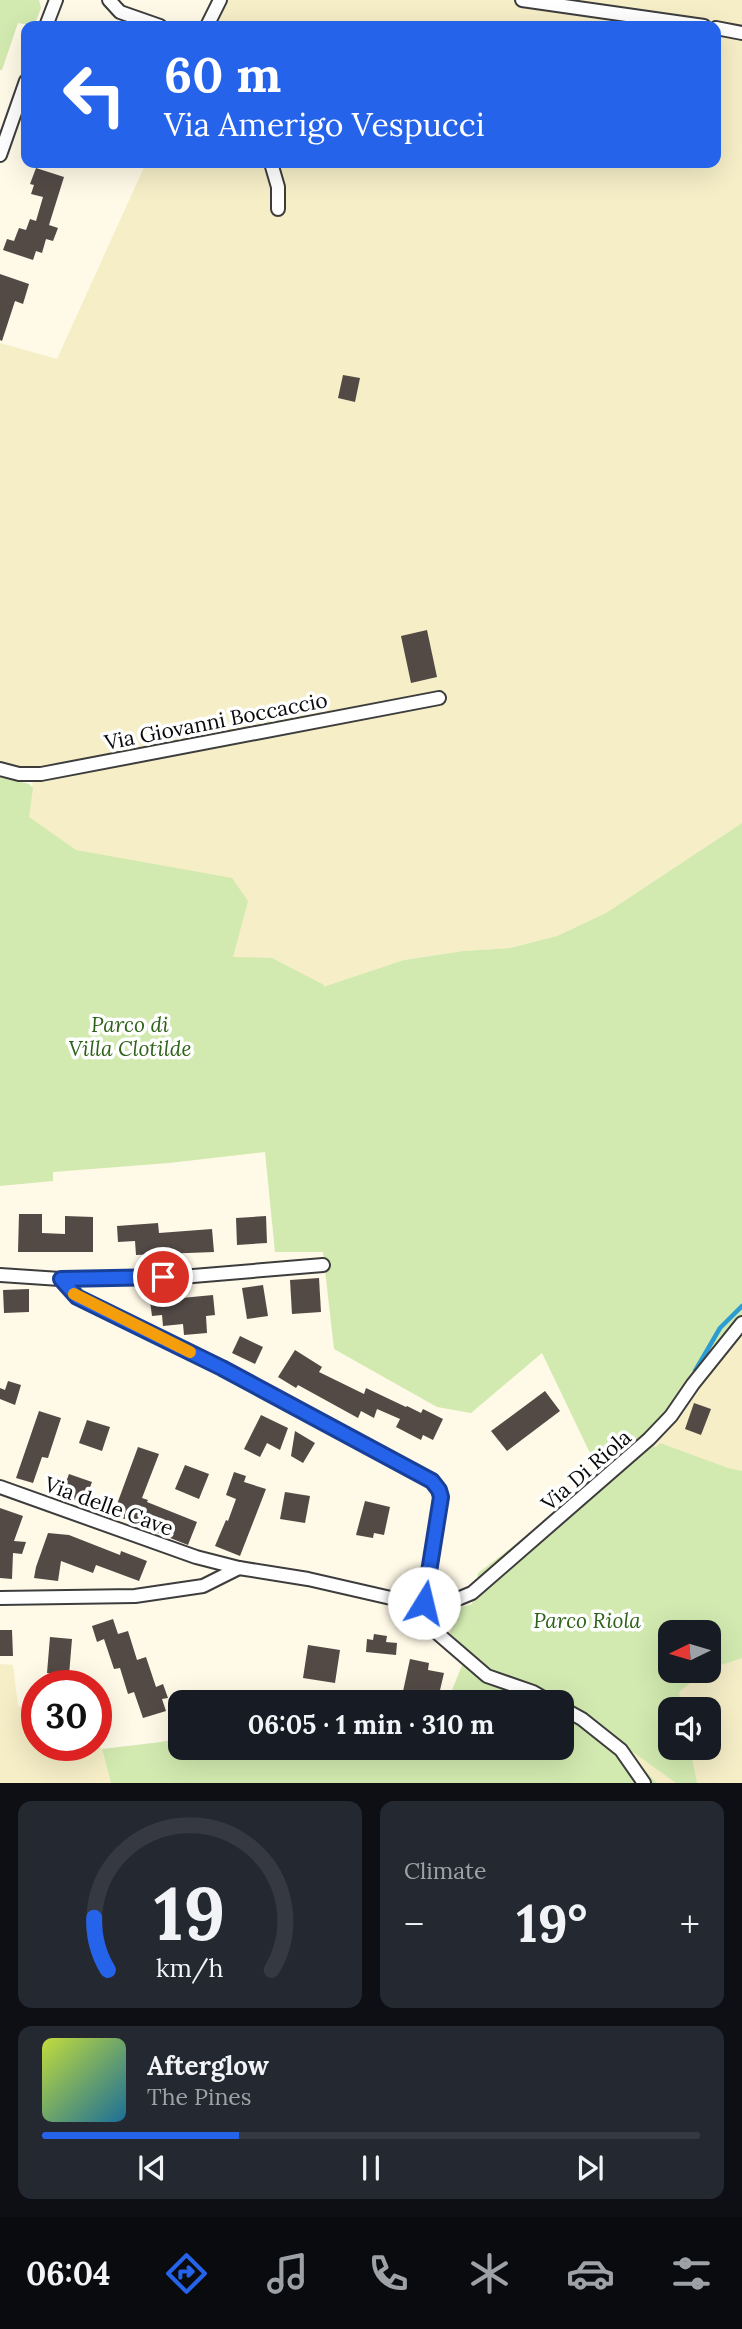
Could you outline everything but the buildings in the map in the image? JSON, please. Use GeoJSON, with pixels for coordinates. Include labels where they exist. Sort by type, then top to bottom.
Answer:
{"type":"FeatureCollection","features":[{"type":"Feature","properties":{"kind":"street"},"geometry":{"type":"LineString","coordinates":[[48,21],[56,0]]}},
{"type":"Feature","properties":{"kind":"street"},"geometry":{"type":"LineString","coordinates":[[109,0],[120,12],[146,21]]}},
{"type":"Feature","properties":{"kind":"street"},"geometry":{"type":"LineString","coordinates":[[209,21],[220,0]]}},
{"type":"Feature","properties":{"kind":"street"},"geometry":{"type":"LineString","coordinates":[[522,0],[669,21]]}},
{"type":"Feature","properties":{"kind":"street"},"geometry":{"type":"LineString","coordinates":[[721,29],[742,33]]}},
{"type":"Feature","properties":{"kind":"street"},"geometry":{"type":"LineString","coordinates":[[0,155],[21,95]]}},
{"type":"Feature","properties":{"kind":"street"},"geometry":{"type":"LineString","coordinates":[[272,168],[278,187],[278,209]]}},
{"type":"Feature","properties":{"kind":"street","name":"Via Giovanni Boccaccio"},"geometry":{"type":"LineString","coordinates":[[0,769],[19,774],[41,774],[439,698]]}},
{"type":"Feature","properties":{"kind":"street"},"geometry":{"type":"LineString","coordinates":[[0,1275],[61,1279],[181,1277],[323,1265]]}},
{"type":"Feature","properties":{"kind":"street"},"geometry":{"type":"LineString","coordinates":[[61,1279],[77,1297],[222,1368],[432,1481],[441,1497],[422,1620],[487,1676],[527,1690]]}},
{"type":"Feature","properties":{"kind":"street","name":"Via Di Riola"},"geometry":{"type":"LineString","coordinates":[[239,1568],[309,1579],[404,1601],[448,1603],[472,1594],[610,1476],[671,1416],[742,1323]]}},
{"type":"Feature","properties":{"kind":"street","name":"Via delle Cave"},"geometry":{"type":"LineString","coordinates":[[0,1488],[206,1560],[239,1568]]}},
{"type":"Feature","properties":{"kind":"street"},"geometry":{"type":"LineString","coordinates":[[202,1586],[206,1560]]}},
{"type":"Feature","properties":{"kind":"street"},"geometry":{"type":"LineString","coordinates":[[0,1598],[135,1596],[202,1586],[239,1568]]}},
{"type":"Feature","properties":{"kind":"street"},"geometry":{"type":"LineString","coordinates":[[574,1715],[621,1750],[644,1783]]}},
{"type":"Feature","properties":{"kind":"shaded area"},"geometry":{"type":"Polygon","coordinates":[[[220,0],[742,0],[742,823],[606,913],[557,936],[510,948],[463,951],[404,960],[320,988],[230,957],[26,842],[33,779],[0,768],[0,343],[57,359],[144,168],[721,168],[721,21],[210,21],[220,0]]]}},
{"type":"Feature","properties":{"kind":"shaded area"},"geometry":{"type":"Polygon","coordinates":[[[742,1320],[742,1471],[699,1466],[644,1441],[680,1389],[742,1320]]]}},
{"type":"Feature","properties":{"kind":"shaded area"},"geometry":{"type":"Polygon","coordinates":[[[742,1651],[742,1783],[657,1783],[624,1749],[658,1702],[658,1760],[721,1760],[721,1697],[661,1697],[671,1684],[721,1684],[721,1652],[742,1651]]]}},
{"type":"Feature","properties":{"kind":"shaded area"},"geometry":{"type":"Polygon","coordinates":[[[0,1664],[13,1665],[18,1706],[21,1707],[21,1761],[105,1761],[111,1783],[0,1783],[0,1664]]]}},
{"type":"Feature","properties":{"kind":"green space"},"geometry":{"type":"Polygon","coordinates":[[[0,0],[39,0],[41,8],[36,21],[18,23],[0,70],[0,0]]]}},
{"type":"Feature","properties":{"kind":"green space"},"geometry":{"type":"Polygon","coordinates":[[[0,776],[29,784],[33,788],[29,817],[76,850],[232,878],[248,901],[233,957],[272,958],[324,985],[323,987],[404,960],[463,951],[510,948],[557,936],[606,913],[742,823],[742,1320],[680,1389],[644,1441],[656,1447],[660,1443],[742,1471],[742,1658],[721,1665],[721,1620],[658,1620],[658,1684],[689,1684],[679,1692],[680,1697],[658,1697],[658,1760],[692,1760],[697,1783],[676,1783],[626,1747],[657,1783],[111,1783],[105,1761],[112,1761],[112,1748],[168,1741],[168,1760],[574,1760],[574,1690],[452,1690],[468,1650],[450,1633],[455,1609],[472,1604],[478,1573],[601,1476],[542,1353],[471,1413],[437,1407],[334,1349],[323,1252],[275,1252],[265,1152],[53,1172],[53,1181],[0,1186],[0,776]]]}},
{"type":"Feature","properties":{"kind":"waterway"},"geometry":{"type":"LineString","coordinates":[[695,1371],[720,1328],[742,1306]]}},
{"type":"Feature","properties":{"kind":"slow traffic"},"geometry":{"type":"LineString","coordinates":[[74,1294],[190,1352]]}},
{"type":"Feature","properties":{"kind":"route"},"geometry":{"type":"LineString","coordinates":[[163,1277],[61,1279],[77,1297],[222,1368],[432,1481],[441,1497],[424,1603]]}},
{"type":"Feature","properties":{"kind":"park label","name":"Parco di Villa Clotilde"},"geometry":{"type":"Point","coordinates":[130,1036]}},
{"type":"Feature","properties":{"kind":"park label","name":"Parco Riola"},"geometry":{"type":"Point","coordinates":[587,1620]}}]}
